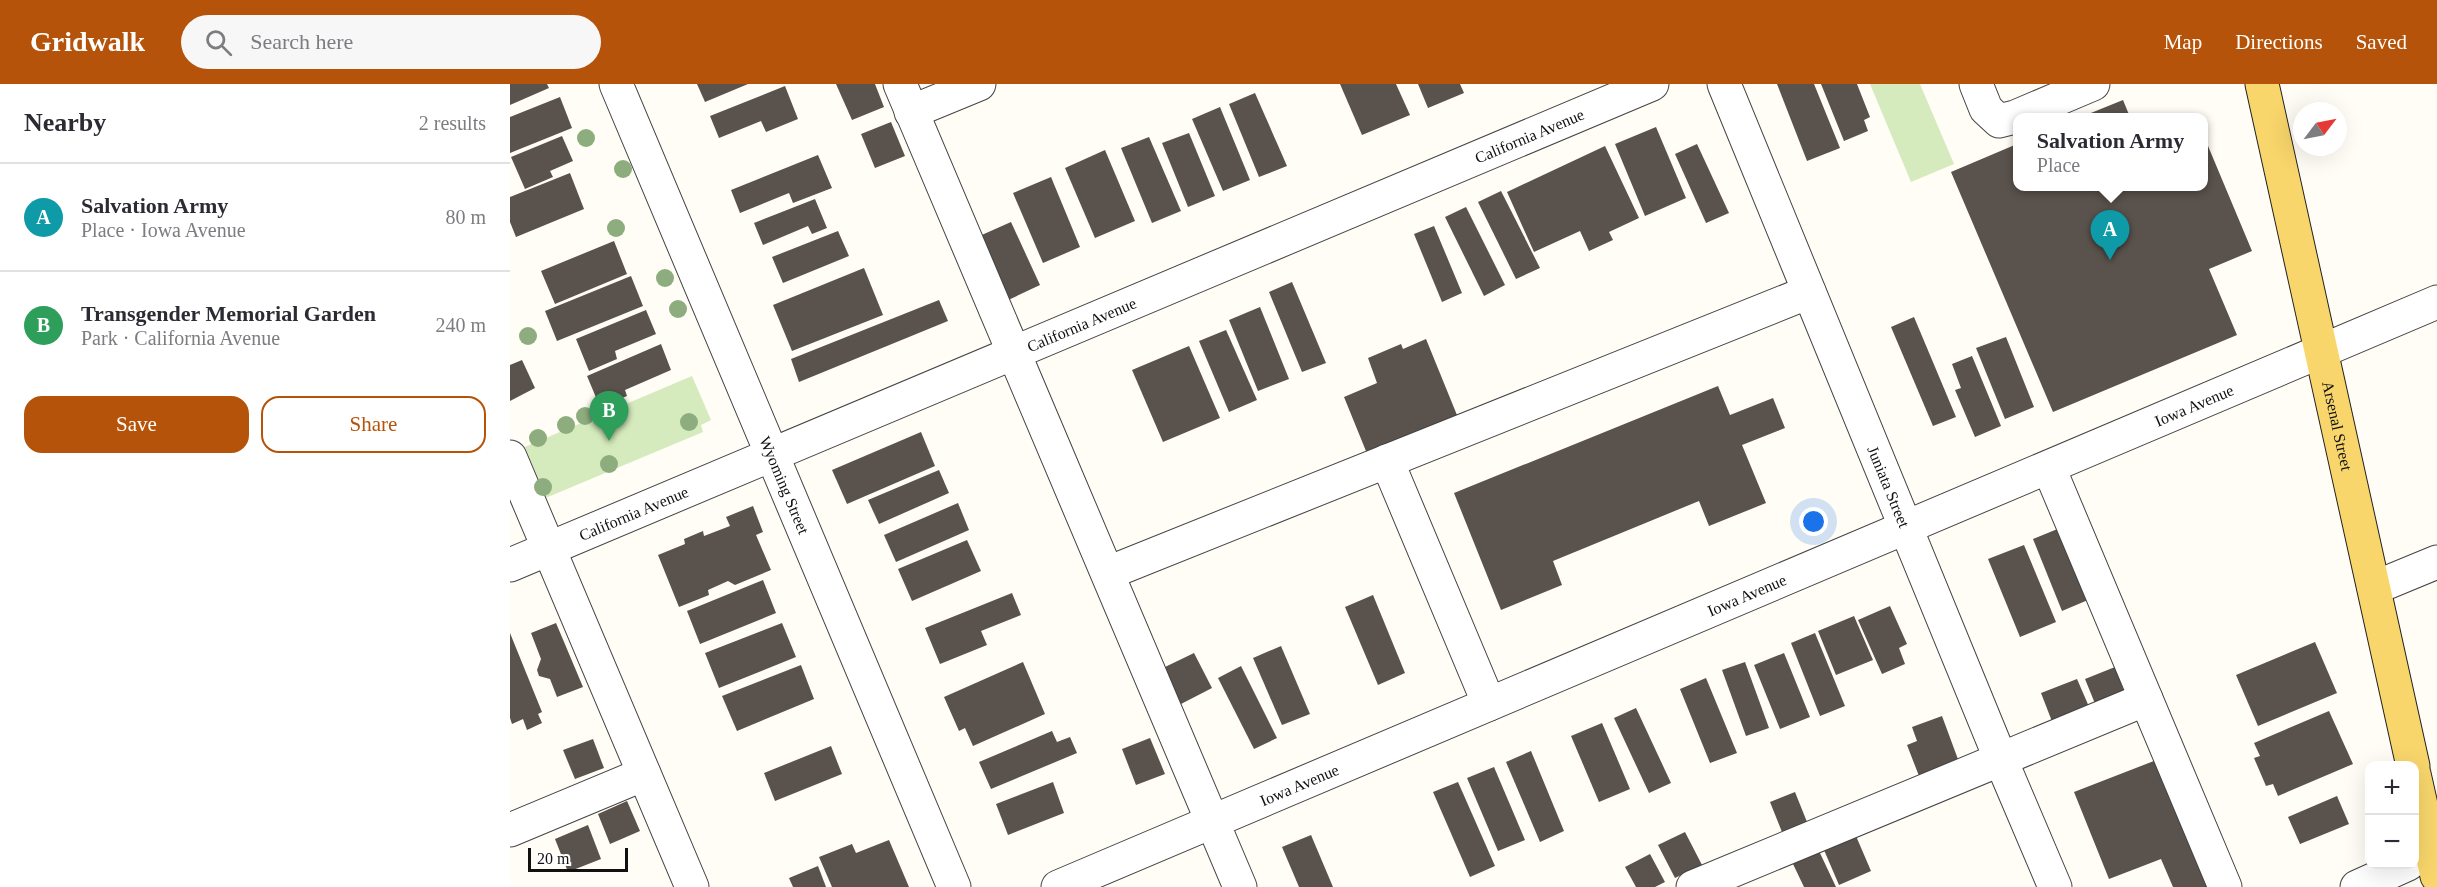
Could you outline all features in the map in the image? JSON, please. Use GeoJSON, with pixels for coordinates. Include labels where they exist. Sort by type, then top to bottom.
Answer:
{"type":"FeatureCollection","features":[{"type":"Feature","properties":{"kind":"main road","name":"Arsenal Street"},"geometry":{"type":"LineString","coordinates":[[2262,84],[2412,761]]}},
{"type":"Feature","properties":{"kind":"main road"},"geometry":{"type":"LineString","coordinates":[[2419,807],[2425,857]]}},
{"type":"Feature","properties":{"kind":"street","name":"Wyoming Street"},"geometry":{"type":"LineString","coordinates":[[615,84],[954,887]]}},
{"type":"Feature","properties":{"kind":"street"},"geometry":{"type":"LineString","coordinates":[[979,84],[906,98],[1240,887]]}},
{"type":"Feature","properties":{"kind":"street","name":"California Avenue"},"geometry":{"type":"LineString","coordinates":[[510,566],[1652,84]]}},
{"type":"Feature","properties":{"kind":"street","name":"Juniata Street"},"geometry":{"type":"LineString","coordinates":[[1724,84],[2055,887]]}},
{"type":"Feature","properties":{"kind":"street"},"geometry":{"type":"LineString","coordinates":[[1976,84],[1986,109],[2000,120],[2013,117]]}},
{"type":"Feature","properties":{"kind":"street"},"geometry":{"type":"LineString","coordinates":[[2024,113],[2093,84]]}},
{"type":"Feature","properties":{"kind":"street"},"geometry":{"type":"LineString","coordinates":[[1108,573],[1809,291]]}},
{"type":"Feature","properties":{"kind":"street","name":"Iowa Avenue"},"geometry":{"type":"LineString","coordinates":[[1058,887],[2437,302]]}},
{"type":"Feature","properties":{"kind":"street"},"geometry":{"type":"LineString","coordinates":[[510,457],[692,887]]}},
{"type":"Feature","properties":{"kind":"street"},"geometry":{"type":"LineString","coordinates":[[1387,461],[1489,704]]}},
{"type":"Feature","properties":{"kind":"street"},"geometry":{"type":"LineString","coordinates":[[2049,468],[2225,887]]}},
{"type":"Feature","properties":{"kind":"street"},"geometry":{"type":"LineString","coordinates":[[2374,588],[2437,561]]}},
{"type":"Feature","properties":{"kind":"street"},"geometry":{"type":"LineString","coordinates":[[1693,887],[2146,699]]}},
{"type":"Feature","properties":{"kind":"street"},"geometry":{"type":"LineString","coordinates":[[510,830],[644,774]]}},
{"type":"Feature","properties":{"kind":"street"},"geometry":{"type":"LineString","coordinates":[[2357,887],[2425,857]]}},
{"type":"Feature","properties":{"kind":"green space"},"geometry":{"type":"Polygon","coordinates":[[[1870,84],[1920,84],[1954,164],[1911,182],[1870,84]]]}},
{"type":"Feature","properties":{"kind":"green space"},"geometry":{"type":"Polygon","coordinates":[[[692,376],[711,420],[701,425],[703,432],[536,502],[515,451],[692,376]]]}},
{"type":"Feature","properties":{"kind":"building"},"geometry":{"type":"Polygon","coordinates":[[[510,84],[547,84],[549,88],[510,105],[510,84]]]}},
{"type":"Feature","properties":{"kind":"building"},"geometry":{"type":"Polygon","coordinates":[[[697,84],[748,84],[705,102],[697,84]]]}},
{"type":"Feature","properties":{"kind":"building"},"geometry":{"type":"Polygon","coordinates":[[[836,84],[875,84],[884,107],[852,120],[836,84]]]}},
{"type":"Feature","properties":{"kind":"building"},"geometry":{"type":"Polygon","coordinates":[[[1340,84],[1396,84],[1410,115],[1362,135],[1340,84]]]}},
{"type":"Feature","properties":{"kind":"building"},"geometry":{"type":"Polygon","coordinates":[[[1418,84],[1460,84],[1464,93],[1428,108],[1418,84]]]}},
{"type":"Feature","properties":{"kind":"building"},"geometry":{"type":"Polygon","coordinates":[[[1777,84],[1814,84],[1840,148],[1807,161],[1777,84]]]}},
{"type":"Feature","properties":{"kind":"building"},"geometry":{"type":"Polygon","coordinates":[[[1821,84],[1857,84],[1870,117],[1864,120],[1868,131],[1844,141],[1821,84]]]}},
{"type":"Feature","properties":{"kind":"building"},"geometry":{"type":"Polygon","coordinates":[[[785,86],[798,119],[766,132],[761,121],[719,138],[710,116],[785,86]]]}},
{"type":"Feature","properties":{"kind":"building"},"geometry":{"type":"Polygon","coordinates":[[[1255,93],[1287,166],[1259,177],[1229,104],[1255,93]]]}},
{"type":"Feature","properties":{"kind":"building"},"geometry":{"type":"Polygon","coordinates":[[[560,97],[572,128],[510,153],[510,117],[560,97]]]}},
{"type":"Feature","properties":{"kind":"building"},"geometry":{"type":"Polygon","coordinates":[[[2123,100],[2128,113],[2091,113],[2123,100]]]}},
{"type":"Feature","properties":{"kind":"building"},"geometry":{"type":"Polygon","coordinates":[[[1220,107],[1250,180],[1223,191],[1192,119],[1220,107]]]}},
{"type":"Feature","properties":{"kind":"building"},"geometry":{"type":"Polygon","coordinates":[[[891,122],[905,156],[875,168],[861,134],[891,122]]]}},
{"type":"Feature","properties":{"kind":"building"},"geometry":{"type":"Polygon","coordinates":[[[1656,127],[1686,198],[1645,216],[1615,144],[1656,127]]]}},
{"type":"Feature","properties":{"kind":"building"},"geometry":{"type":"Polygon","coordinates":[[[1189,133],[1215,196],[1188,207],[1162,143],[1189,133]]]}},
{"type":"Feature","properties":{"kind":"building"},"geometry":{"type":"Polygon","coordinates":[[[562,136],[573,161],[550,171],[553,177],[525,189],[511,157],[562,136]]]}},
{"type":"Feature","properties":{"kind":"building"},"geometry":{"type":"Polygon","coordinates":[[[1149,137],[1181,211],[1152,223],[1121,148],[1149,137]]]}},
{"type":"Feature","properties":{"kind":"building"},"geometry":{"type":"Polygon","coordinates":[[[1697,144],[1729,213],[1706,223],[1675,154],[1697,144]]]}},
{"type":"Feature","properties":{"kind":"building"},"geometry":{"type":"Polygon","coordinates":[[[1605,146],[1639,218],[1609,232],[1613,240],[1589,251],[1580,231],[1534,252],[1507,192],[1605,146]]]}},
{"type":"Feature","properties":{"kind":"building"},"geometry":{"type":"Polygon","coordinates":[[[2013,146],[2013,191],[2208,191],[2208,146],[2252,251],[2209,269],[2237,335],[2053,412],[1951,172],[2013,146]]]}},
{"type":"Feature","properties":{"kind":"building"},"geometry":{"type":"Polygon","coordinates":[[[1105,150],[1135,221],[1095,238],[1065,168],[1105,150]]]}},
{"type":"Feature","properties":{"kind":"building"},"geometry":{"type":"Polygon","coordinates":[[[818,155],[832,188],[793,203],[789,193],[740,213],[731,190],[818,155]]]}},
{"type":"Feature","properties":{"kind":"building"},"geometry":{"type":"Polygon","coordinates":[[[570,173],[584,209],[516,237],[510,222],[510,197],[570,173]]]}},
{"type":"Feature","properties":{"kind":"building"},"geometry":{"type":"Polygon","coordinates":[[[1051,177],[1080,247],[1043,263],[1013,193],[1051,177]]]}},
{"type":"Feature","properties":{"kind":"building"},"geometry":{"type":"Polygon","coordinates":[[[1501,191],[1540,268],[1516,279],[1478,202],[1501,191]]]}},
{"type":"Feature","properties":{"kind":"building"},"geometry":{"type":"Polygon","coordinates":[[[815,199],[827,228],[812,234],[808,226],[763,245],[754,223],[815,199]]]}},
{"type":"Feature","properties":{"kind":"building"},"geometry":{"type":"Polygon","coordinates":[[[1466,207],[1505,285],[1484,296],[1445,217],[1466,207]]]}},
{"type":"Feature","properties":{"kind":"building"},"geometry":{"type":"Polygon","coordinates":[[[1011,222],[1040,285],[1004,302],[975,238],[1011,222]]]}},
{"type":"Feature","properties":{"kind":"building"},"geometry":{"type":"Polygon","coordinates":[[[1434,226],[1462,293],[1442,302],[1414,234],[1434,226]]]}},
{"type":"Feature","properties":{"kind":"building"},"geometry":{"type":"Polygon","coordinates":[[[838,231],[849,256],[783,283],[772,257],[838,231]]]}},
{"type":"Feature","properties":{"kind":"building"},"geometry":{"type":"Polygon","coordinates":[[[614,241],[627,274],[555,304],[541,271],[614,241]]]}},
{"type":"Feature","properties":{"kind":"building"},"geometry":{"type":"Polygon","coordinates":[[[864,268],[883,315],[792,351],[773,305],[864,268]]]}},
{"type":"Feature","properties":{"kind":"building"},"geometry":{"type":"Polygon","coordinates":[[[631,276],[643,306],[557,341],[545,311],[631,276]]]}},
{"type":"Feature","properties":{"kind":"building"},"geometry":{"type":"Polygon","coordinates":[[[1292,282],[1326,363],[1302,372],[1269,292],[1292,282]]]}},
{"type":"Feature","properties":{"kind":"building"},"geometry":{"type":"Polygon","coordinates":[[[939,300],[948,321],[799,382],[791,359],[939,300]]]}},
{"type":"Feature","properties":{"kind":"building"},"geometry":{"type":"Polygon","coordinates":[[[1260,307],[1289,379],[1258,391],[1229,320],[1260,307]]]}},
{"type":"Feature","properties":{"kind":"building"},"geometry":{"type":"Polygon","coordinates":[[[646,310],[656,334],[615,351],[617,359],[589,371],[576,339],[646,310]]]}},
{"type":"Feature","properties":{"kind":"building"},"geometry":{"type":"Polygon","coordinates":[[[1914,317],[1956,417],[1933,426],[1891,327],[1914,317]]]}},
{"type":"Feature","properties":{"kind":"building"},"geometry":{"type":"Polygon","coordinates":[[[1226,330],[1257,400],[1229,412],[1199,341],[1226,330]]]}},
{"type":"Feature","properties":{"kind":"building"},"geometry":{"type":"Polygon","coordinates":[[[2006,337],[2034,407],[2005,419],[1976,348],[2006,337]]]}},
{"type":"Feature","properties":{"kind":"building"},"geometry":{"type":"Polygon","coordinates":[[[1426,339],[1459,420],[1368,456],[1344,397],[1377,383],[1368,358],[1401,344],[1403,349],[1426,339]]]}},
{"type":"Feature","properties":{"kind":"building"},"geometry":{"type":"Polygon","coordinates":[[[661,344],[671,370],[625,390],[627,396],[600,407],[587,376],[661,344]]]}},
{"type":"Feature","properties":{"kind":"building"},"geometry":{"type":"Polygon","coordinates":[[[1189,346],[1220,418],[1163,442],[1132,370],[1189,346]]]}},
{"type":"Feature","properties":{"kind":"building"},"geometry":{"type":"Polygon","coordinates":[[[1972,356],[2001,426],[1975,437],[1955,390],[1961,388],[1952,364],[1972,356]]]}},
{"type":"Feature","properties":{"kind":"building"},"geometry":{"type":"Polygon","coordinates":[[[522,360],[535,388],[510,401],[510,365],[522,360]]]}},
{"type":"Feature","properties":{"kind":"building"},"geometry":{"type":"Polygon","coordinates":[[[1718,386],[1730,415],[1773,398],[1785,428],[1742,445],[1766,503],[1709,526],[1699,501],[1553,561],[1562,585],[1501,610],[1454,493],[1718,386]]]}},
{"type":"Feature","properties":{"kind":"building"},"geometry":{"type":"Polygon","coordinates":[[[921,432],[935,466],[847,504],[832,470],[921,432]]]}},
{"type":"Feature","properties":{"kind":"building"},"geometry":{"type":"Polygon","coordinates":[[[939,470],[949,493],[879,524],[868,500],[939,470]]]}},
{"type":"Feature","properties":{"kind":"building"},"geometry":{"type":"Polygon","coordinates":[[[958,503],[969,530],[896,562],[884,535],[958,503]]]}},
{"type":"Feature","properties":{"kind":"building"},"geometry":{"type":"Polygon","coordinates":[[[753,506],[763,532],[756,535],[771,570],[735,585],[728,581],[708,590],[709,595],[679,607],[658,555],[685,544],[684,539],[703,531],[704,536],[730,526],[726,517],[753,506]]]}},
{"type":"Feature","properties":{"kind":"building"},"geometry":{"type":"Polygon","coordinates":[[[2060,528],[2088,600],[2062,611],[2033,539],[2060,528]]]}},
{"type":"Feature","properties":{"kind":"building"},"geometry":{"type":"Polygon","coordinates":[[[967,540],[981,571],[912,601],[898,569],[967,540]]]}},
{"type":"Feature","properties":{"kind":"building"},"geometry":{"type":"Polygon","coordinates":[[[2024,545],[2056,622],[2020,637],[1988,559],[2024,545]]]}},
{"type":"Feature","properties":{"kind":"building"},"geometry":{"type":"Polygon","coordinates":[[[763,580],[776,613],[700,644],[687,611],[763,580]]]}},
{"type":"Feature","properties":{"kind":"building"},"geometry":{"type":"Polygon","coordinates":[[[1012,593],[1021,615],[981,631],[987,645],[940,664],[925,628],[1012,593]]]}},
{"type":"Feature","properties":{"kind":"building"},"geometry":{"type":"Polygon","coordinates":[[[1373,595],[1405,673],[1378,685],[1345,607],[1373,595]]]}},
{"type":"Feature","properties":{"kind":"building"},"geometry":{"type":"Polygon","coordinates":[[[1890,606],[1907,644],[1899,648],[1905,664],[1882,674],[1858,620],[1890,606]]]}},
{"type":"Feature","properties":{"kind":"building"},"geometry":{"type":"Polygon","coordinates":[[[1854,616],[1873,660],[1836,675],[1818,631],[1854,616]]]}},
{"type":"Feature","properties":{"kind":"building"},"geometry":{"type":"Polygon","coordinates":[[[556,623],[583,687],[557,697],[550,679],[539,676],[537,670],[541,659],[531,633],[556,623]]]}},
{"type":"Feature","properties":{"kind":"building"},"geometry":{"type":"Polygon","coordinates":[[[782,623],[796,657],[719,688],[705,653],[782,623]]]}},
{"type":"Feature","properties":{"kind":"building"},"geometry":{"type":"Polygon","coordinates":[[[510,633],[542,712],[538,714],[542,723],[527,730],[523,719],[512,724],[510,718],[510,633]]]}},
{"type":"Feature","properties":{"kind":"building"},"geometry":{"type":"Polygon","coordinates":[[[1815,633],[1845,706],[1820,716],[1791,643],[1815,633]]]}},
{"type":"Feature","properties":{"kind":"building"},"geometry":{"type":"Polygon","coordinates":[[[2315,642],[2337,693],[2258,726],[2236,675],[2315,642]]]}},
{"type":"Feature","properties":{"kind":"building"},"geometry":{"type":"Polygon","coordinates":[[[1281,646],[1310,714],[1282,725],[1253,658],[1281,646]]]}},
{"type":"Feature","properties":{"kind":"building"},"geometry":{"type":"Polygon","coordinates":[[[1194,653],[1212,688],[1181,704],[1163,668],[1194,653]]]}},
{"type":"Feature","properties":{"kind":"building"},"geometry":{"type":"Polygon","coordinates":[[[1784,653],[1810,717],[1780,729],[1754,665],[1784,653]]]}},
{"type":"Feature","properties":{"kind":"building"},"geometry":{"type":"Polygon","coordinates":[[[1023,662],[1045,714],[973,746],[965,728],[959,731],[944,697],[1023,662]]]}},
{"type":"Feature","properties":{"kind":"building"},"geometry":{"type":"Polygon","coordinates":[[[1745,662],[1769,728],[1746,736],[1722,670],[1745,662]]]}},
{"type":"Feature","properties":{"kind":"building"},"geometry":{"type":"Polygon","coordinates":[[[801,665],[814,699],[737,731],[722,696],[801,665]]]}},
{"type":"Feature","properties":{"kind":"building"},"geometry":{"type":"Polygon","coordinates":[[[1241,666],[1277,738],[1254,749],[1218,678],[1241,666]]]}},
{"type":"Feature","properties":{"kind":"building"},"geometry":{"type":"Polygon","coordinates":[[[2115,667],[2125,694],[2096,706],[2085,679],[2115,667]]]}},
{"type":"Feature","properties":{"kind":"building"},"geometry":{"type":"Polygon","coordinates":[[[1706,678],[1737,753],[1710,763],[1680,689],[1706,678]]]}},
{"type":"Feature","properties":{"kind":"building"},"geometry":{"type":"Polygon","coordinates":[[[2077,679],[2090,709],[2053,724],[2041,693],[2077,679]]]}},
{"type":"Feature","properties":{"kind":"building"},"geometry":{"type":"Polygon","coordinates":[[[1636,708],[1671,783],[1649,793],[1614,718],[1636,708]]]}},
{"type":"Feature","properties":{"kind":"building"},"geometry":{"type":"Polygon","coordinates":[[[2329,711],[2353,764],[2278,796],[2273,784],[2266,786],[2254,758],[2260,756],[2254,743],[2329,711]]]}},
{"type":"Feature","properties":{"kind":"building"},"geometry":{"type":"Polygon","coordinates":[[[1942,716],[1959,762],[1919,776],[1907,745],[1917,741],[1912,727],[1942,716]]]}},
{"type":"Feature","properties":{"kind":"building"},"geometry":{"type":"Polygon","coordinates":[[[1602,723],[1630,789],[1599,802],[1571,736],[1602,723]]]}},
{"type":"Feature","properties":{"kind":"building"},"geometry":{"type":"Polygon","coordinates":[[[1052,731],[1057,742],[1070,737],[1077,753],[991,789],[979,762],[1052,731]]]}},
{"type":"Feature","properties":{"kind":"building"},"geometry":{"type":"Polygon","coordinates":[[[1150,738],[1165,774],[1136,785],[1122,749],[1150,738]]]}},
{"type":"Feature","properties":{"kind":"building"},"geometry":{"type":"Polygon","coordinates":[[[593,739],[604,768],[575,779],[563,750],[593,739]]]}},
{"type":"Feature","properties":{"kind":"building"},"geometry":{"type":"Polygon","coordinates":[[[831,746],[842,774],[775,801],[764,773],[831,746]]]}},
{"type":"Feature","properties":{"kind":"building"},"geometry":{"type":"Polygon","coordinates":[[[1531,751],[1564,831],[1540,842],[1506,762],[1531,751]]]}},
{"type":"Feature","properties":{"kind":"building"},"geometry":{"type":"Polygon","coordinates":[[[2159,759],[2210,887],[2173,887],[2161,859],[2109,879],[2074,792],[2159,759]]]}},
{"type":"Feature","properties":{"kind":"building"},"geometry":{"type":"Polygon","coordinates":[[[1494,767],[1525,840],[1498,851],[1467,778],[1494,767]]]}},
{"type":"Feature","properties":{"kind":"building"},"geometry":{"type":"Polygon","coordinates":[[[1053,782],[1064,813],[1008,835],[996,804],[1053,782]]]}},
{"type":"Feature","properties":{"kind":"building"},"geometry":{"type":"Polygon","coordinates":[[[1458,782],[1495,866],[1470,877],[1433,792],[1458,782]]]}},
{"type":"Feature","properties":{"kind":"building"},"geometry":{"type":"Polygon","coordinates":[[[1795,792],[1807,822],[1782,832],[1770,802],[1795,792]]]}},
{"type":"Feature","properties":{"kind":"building"},"geometry":{"type":"Polygon","coordinates":[[[2337,796],[2349,824],[2300,844],[2288,817],[2337,796]]]}},
{"type":"Feature","properties":{"kind":"building"},"geometry":{"type":"Polygon","coordinates":[[[627,801],[640,831],[610,844],[598,814],[627,801]]]}},
{"type":"Feature","properties":{"kind":"building"},"geometry":{"type":"Polygon","coordinates":[[[588,825],[601,859],[568,872],[555,839],[588,825]]]}},
{"type":"Feature","properties":{"kind":"building"},"geometry":{"type":"Polygon","coordinates":[[[1685,832],[1702,865],[1675,878],[1658,845],[1685,832]]]}},
{"type":"Feature","properties":{"kind":"building"},"geometry":{"type":"Polygon","coordinates":[[[1311,835],[1333,887],[1299,887],[1282,847],[1311,835]]]}},
{"type":"Feature","properties":{"kind":"building"},"geometry":{"type":"Polygon","coordinates":[[[1856,836],[1871,871],[1839,885],[1824,850],[1856,836]]]}},
{"type":"Feature","properties":{"kind":"building"},"geometry":{"type":"Polygon","coordinates":[[[889,840],[909,887],[832,887],[819,857],[852,844],[856,853],[889,840]]]}},
{"type":"Feature","properties":{"kind":"building"},"geometry":{"type":"Polygon","coordinates":[[[1819,851],[1836,887],[1804,887],[1793,864],[1819,851]]]}},
{"type":"Feature","properties":{"kind":"building"},"geometry":{"type":"Polygon","coordinates":[[[1650,854],[1665,882],[1655,887],[1636,887],[1625,867],[1650,854]]]}},
{"type":"Feature","properties":{"kind":"building"},"geometry":{"type":"Polygon","coordinates":[[[818,866],[826,887],[793,887],[789,878],[818,866]]]}},
{"type":"Feature","properties":{"kind":"place","name":"Salvation Army"},"geometry":{"type":"Point","coordinates":[2110,260]}},
{"type":"Feature","properties":{"kind":"place","name":"Transgender Memorial Garden"},"geometry":{"type":"Point","coordinates":[609,441]}}]}
